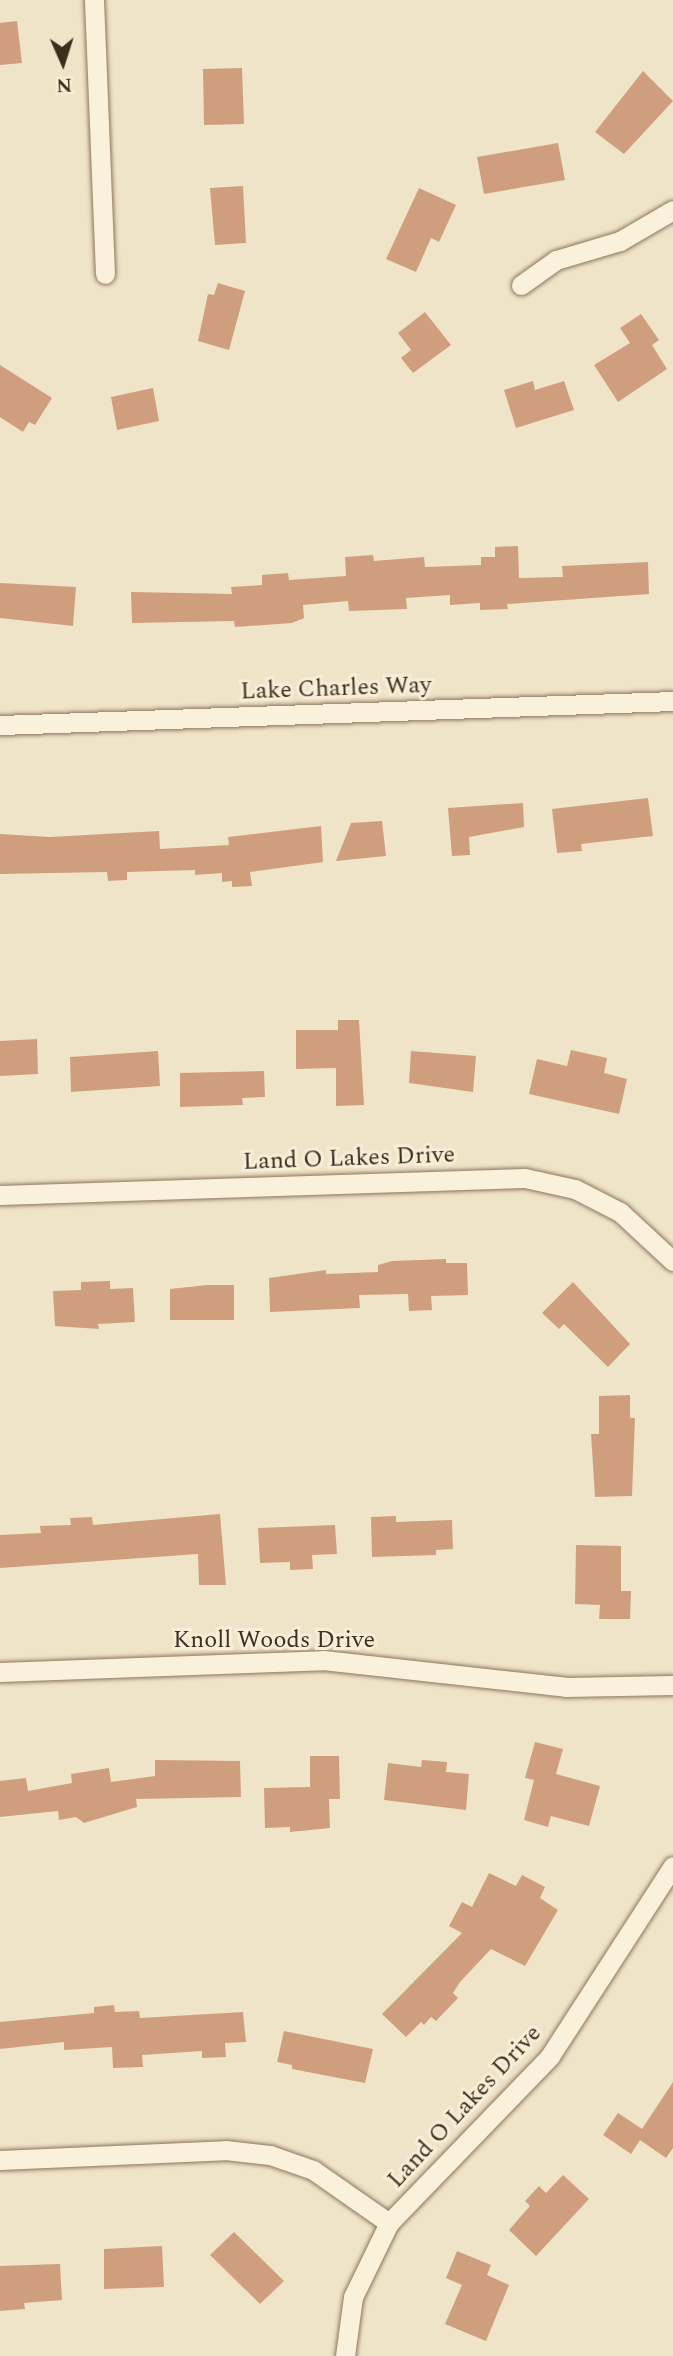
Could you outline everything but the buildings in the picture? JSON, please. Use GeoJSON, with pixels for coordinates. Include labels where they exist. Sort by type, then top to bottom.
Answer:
{"type":"FeatureCollection","features":[{"type":"Feature","properties":{"kind":"street"},"geometry":{"type":"LineString","coordinates":[[94,0],[105,274]]}},
{"type":"Feature","properties":{"kind":"street"},"geometry":{"type":"LineString","coordinates":[[521,285],[556,260],[633,235],[673,210]]}},
{"type":"Feature","properties":{"kind":"street","name":"Lake Charles Way"},"geometry":{"type":"LineString","coordinates":[[0,725],[673,701]]}},
{"type":"Feature","properties":{"kind":"street","name":"Land O Lakes Drive"},"geometry":{"type":"LineString","coordinates":[[0,1195],[525,1178],[575,1189],[621,1212],[673,1261]]}},
{"type":"Feature","properties":{"kind":"street","name":"Knoll Woods Drive"},"geometry":{"type":"LineString","coordinates":[[0,1672],[323,1660],[566,1687],[673,1685]]}},
{"type":"Feature","properties":{"kind":"street","name":"Land O Lakes Drive"},"geometry":{"type":"LineString","coordinates":[[345,2356],[353,2297],[389,2223],[551,2056],[673,1866]]}},
{"type":"Feature","properties":{"kind":"street"},"geometry":{"type":"LineString","coordinates":[[0,2160],[225,2150],[270,2155],[313,2170],[389,2223]]}}]}
